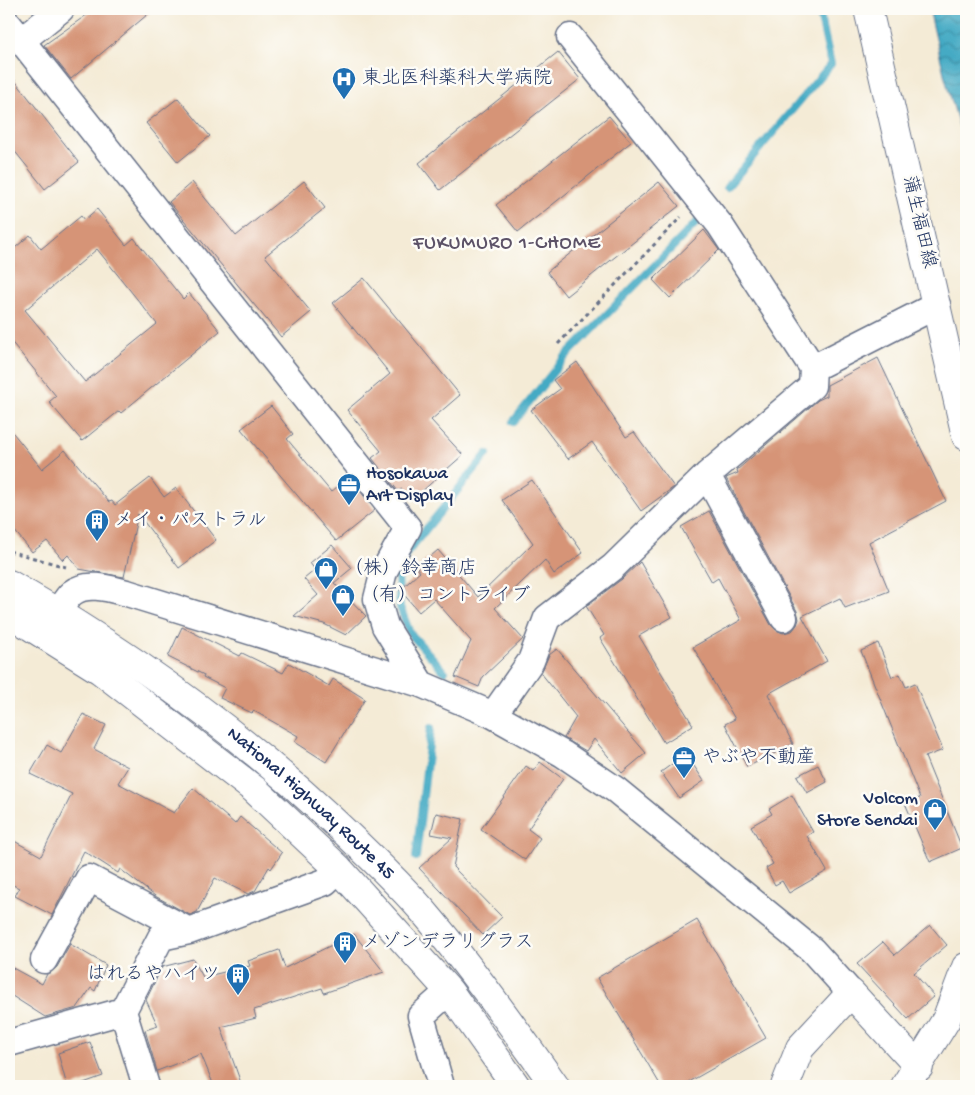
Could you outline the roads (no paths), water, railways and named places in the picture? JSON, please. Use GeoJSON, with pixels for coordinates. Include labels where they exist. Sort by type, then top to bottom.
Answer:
{"type":"FeatureCollection","features":[{"type":"Feature","properties":{"kind":"main road","name":"蒲生福田線"},"geometry":{"type":"LineString","coordinates":[[868,9],[966,436]]}},
{"type":"Feature","properties":{"kind":"main road","name":"National Highway Route 45"},"geometry":{"type":"LineString","coordinates":[[9,584],[122,652],[204,711],[286,777],[354,840],[422,909],[471,970],[555,1086]]}},
{"type":"Feature","properties":{"kind":"main road","name":"National Highway Route 45"},"geometry":{"type":"LineString","coordinates":[[9,613],[100,670],[255,790],[339,869],[449,991],[516,1086]]}},
{"type":"Feature","properties":{"kind":"main road"},"geometry":{"type":"LineString","coordinates":[[785,1086],[800,1048],[851,993],[912,1077],[946,1020],[966,967]]}},
{"type":"Feature","properties":{"kind":"street"},"geometry":{"type":"LineString","coordinates":[[61,9],[15,33],[288,374],[408,528],[384,571],[377,599],[385,626],[421,684]]}},
{"type":"Feature","properties":{"kind":"street"},"geometry":{"type":"LineString","coordinates":[[493,716],[531,661],[547,618],[613,566],[707,475],[812,386],[812,368],[720,224],[570,37]]}},
{"type":"Feature","properties":{"kind":"street"},"geometry":{"type":"LineString","coordinates":[[812,368],[937,305]]}},
{"type":"Feature","properties":{"kind":"street"},"geometry":{"type":"LineString","coordinates":[[707,475],[784,618]]}},
{"type":"Feature","properties":{"kind":"street"},"geometry":{"type":"LineString","coordinates":[[58,612],[72,593],[88,587],[106,588],[319,651],[421,684],[493,716],[563,754],[616,790],[812,950],[851,993]]}},
{"type":"Feature","properties":{"kind":"street"},"geometry":{"type":"LineString","coordinates":[[146,1086],[123,1011],[160,937],[189,931],[325,882],[339,869]]}},
{"type":"Feature","properties":{"kind":"street"},"geometry":{"type":"LineString","coordinates":[[44,960],[89,878],[189,931]]}},
{"type":"Feature","properties":{"kind":"street"},"geometry":{"type":"LineString","coordinates":[[441,1086],[422,1016],[449,991]]}},
{"type":"Feature","properties":{"kind":"street"},"geometry":{"type":"LineString","coordinates":[[9,1043],[123,1011]]}},
{"type":"Feature","properties":{"kind":"water"},"geometry":{"type":"Polygon","coordinates":[[[929,9],[966,9],[966,150],[945,78],[929,9]]]}},
{"type":"Feature","properties":{"kind":"waterway"},"geometry":{"type":"LineString","coordinates":[[727,187],[831,64],[819,9]]}},
{"type":"Feature","properties":{"kind":"waterway"},"geometry":{"type":"LineString","coordinates":[[513,422],[566,356],[701,218]]}},
{"type":"Feature","properties":{"kind":"waterway"},"geometry":{"type":"LineString","coordinates":[[444,671],[410,633],[400,607],[398,578],[406,554],[487,454]]}},
{"type":"Feature","properties":{"kind":"waterway"},"geometry":{"type":"LineString","coordinates":[[416,857],[431,728]]}},
{"type":"Feature","properties":{"kind":"place","name":"東北医科薬科大学病院"},"geometry":{"type":"Point","coordinates":[344,100]}},
{"type":"Feature","properties":{"kind":"place","name":"Hosokawa Art Display"},"geometry":{"type":"Point","coordinates":[349,506]}},
{"type":"Feature","properties":{"kind":"place","name":"メイ・パストラル"},"geometry":{"type":"Point","coordinates":[97,542]}},
{"type":"Feature","properties":{"kind":"place","name":"（株）鈴幸商店"},"geometry":{"type":"Point","coordinates":[326,590]}},
{"type":"Feature","properties":{"kind":"place","name":"（有）コントライブ"},"geometry":{"type":"Point","coordinates":[343,617]}},
{"type":"Feature","properties":{"kind":"place","name":"やぶや不動産"},"geometry":{"type":"Point","coordinates":[684,779]}},
{"type":"Feature","properties":{"kind":"place","name":"Volcom Store Sendai"},"geometry":{"type":"Point","coordinates":[935,831]}},
{"type":"Feature","properties":{"kind":"place","name":"メゾンデラリグラス"},"geometry":{"type":"Point","coordinates":[345,964]}},
{"type":"Feature","properties":{"kind":"place","name":"はれるやハイツ"},"geometry":{"type":"Point","coordinates":[238,996]}},
{"type":"Feature","properties":{"kind":"district","name":"FUKUMURO 1-CHOME"},"geometry":{"type":"Point","coordinates":[507,244]}}]}
